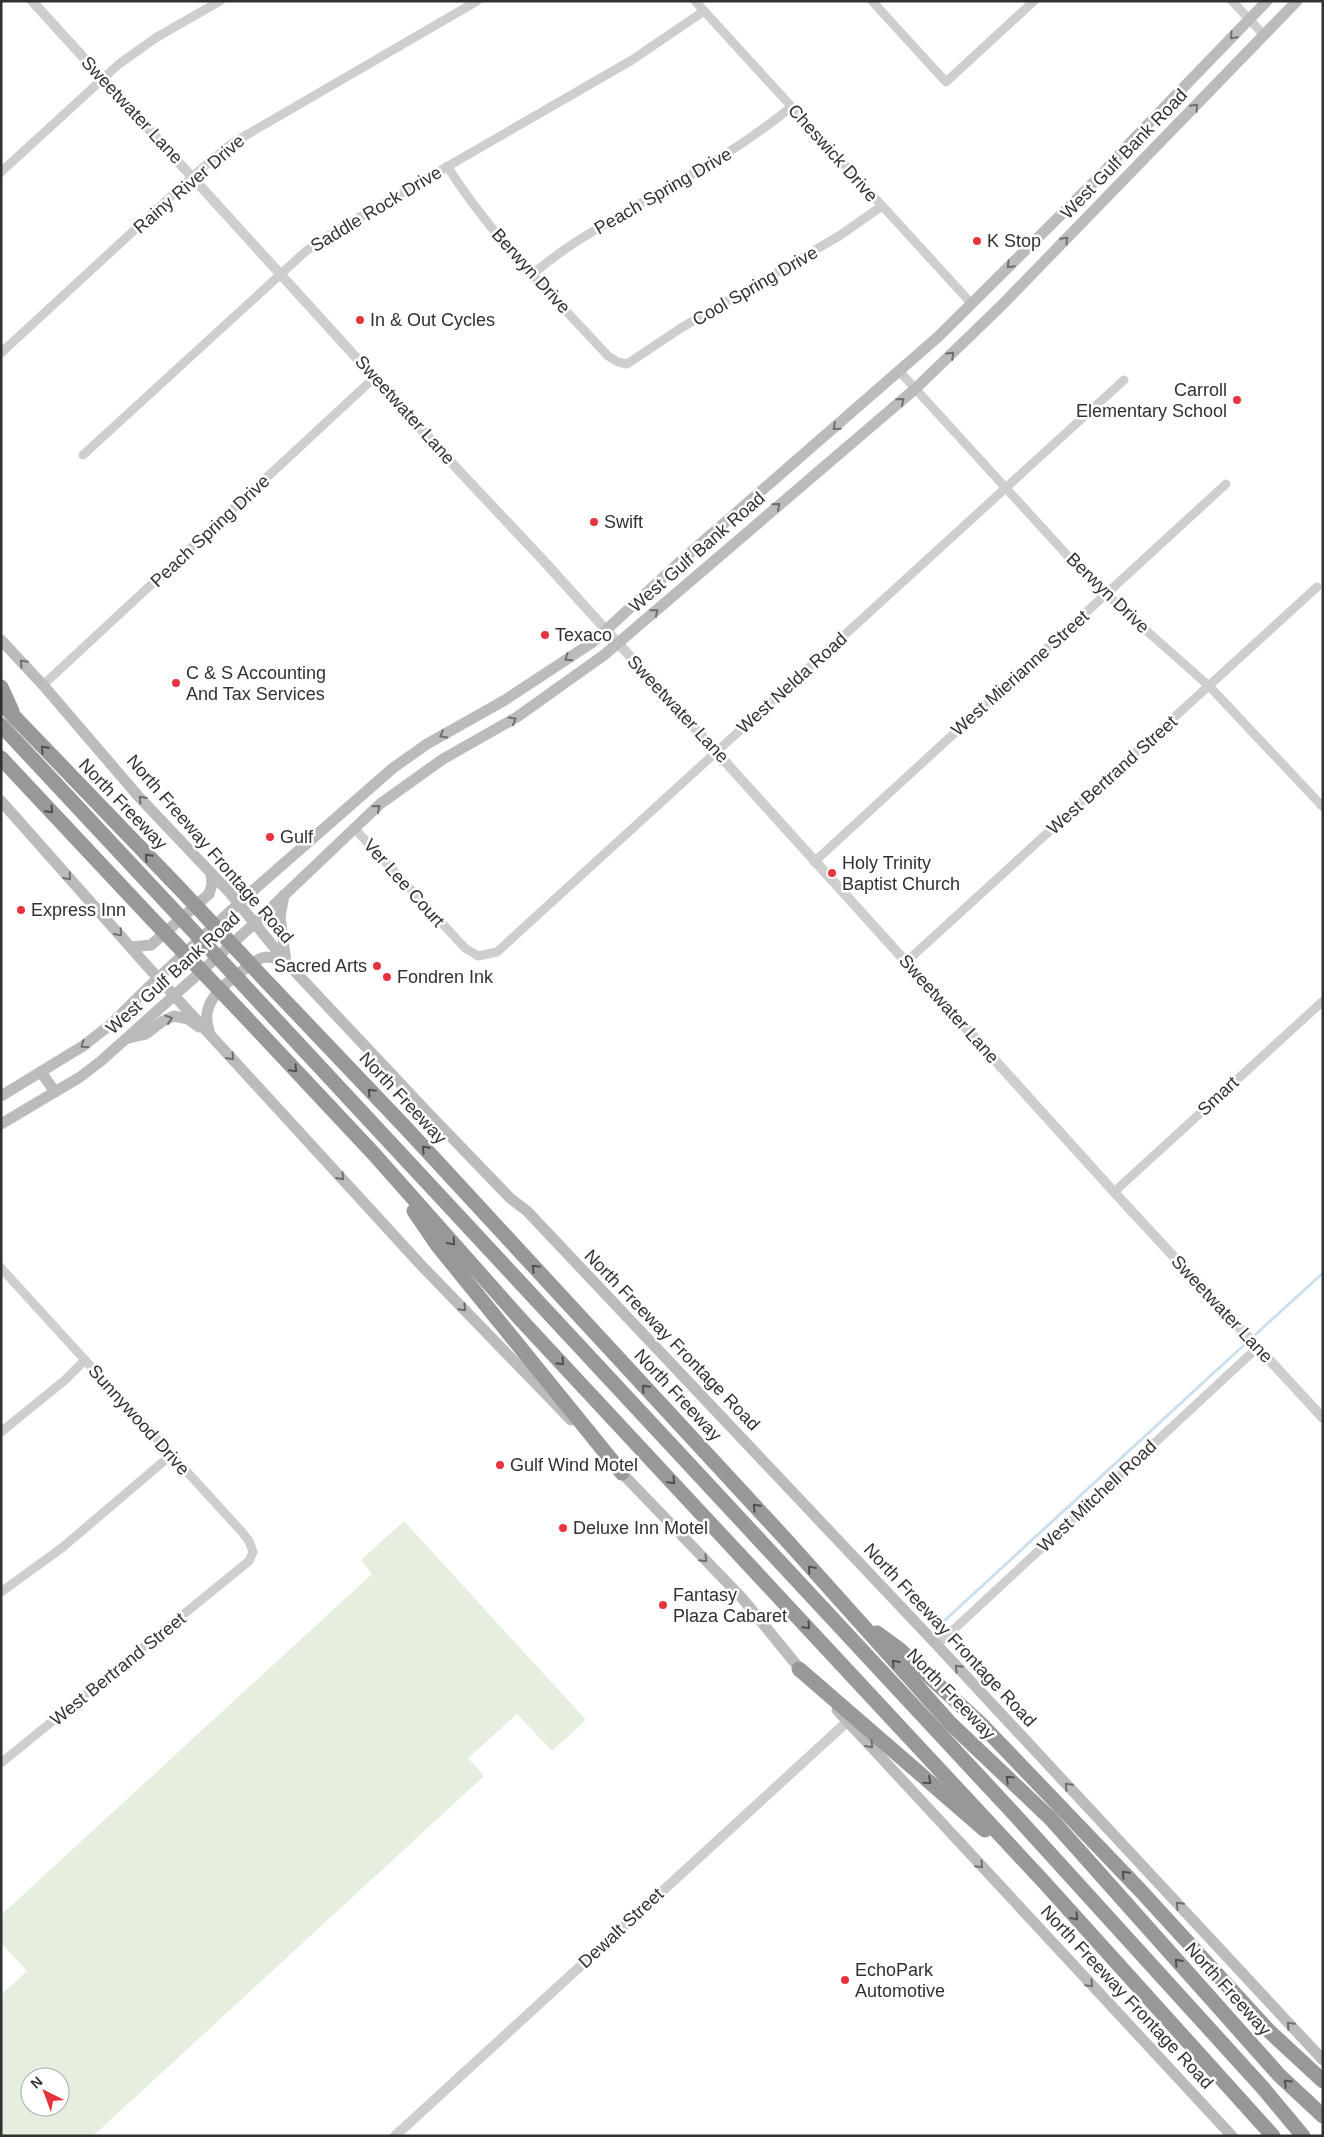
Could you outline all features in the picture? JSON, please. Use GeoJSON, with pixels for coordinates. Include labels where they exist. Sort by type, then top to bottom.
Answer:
{"type":"FeatureCollection","features":[{"type":"Feature","properties":{"kind":"highway"},"geometry":{"type":"LineString","coordinates":[[1,687],[14,717]]}},
{"type":"Feature","properties":{"kind":"highway","name":"North Freeway"},"geometry":{"type":"LineString","coordinates":[[1,703],[405,1127],[789,1543],[951,1724],[1051,1819],[1279,2075],[1323,2116]]}},
{"type":"Feature","properties":{"kind":"highway","name":"North Freeway"},"geometry":{"type":"LineString","coordinates":[[1,725],[1009,1808],[1263,2088],[1303,2136]]}},
{"type":"Feature","properties":{"kind":"highway"},"geometry":{"type":"LineString","coordinates":[[1,759],[373,1153],[522,1321],[1043,1881],[1273,2136]]}},
{"type":"Feature","properties":{"kind":"highway"},"geometry":{"type":"LineString","coordinates":[[373,1153],[438,1246],[622,1473]]}},
{"type":"Feature","properties":{"kind":"highway"},"geometry":{"type":"LineString","coordinates":[[855,1618],[899,1649],[981,1724],[1140,1890],[1269,2031],[1319,2078]]}},
{"type":"Feature","properties":{"kind":"highway"},"geometry":{"type":"LineString","coordinates":[[799,1669],[1043,1881]]}},
{"type":"Feature","properties":{"kind":"main road","name":"West Gulf Bank Road"},"geometry":{"type":"LineString","coordinates":[[1,1096],[83,1046],[110,1026],[159,977],[238,904],[276,872],[328,823],[393,768],[433,740],[530,684],[593,642],[606,631],[697,547],[900,372],[1103,174],[1123,150],[1267,1]]}},
{"type":"Feature","properties":{"kind":"main road","name":"West Gulf Bank Road"},"geometry":{"type":"LineString","coordinates":[[1,1124],[101,1062],[254,924],[354,828],[412,780],[443,759],[517,717],[561,687],[617,644],[915,388],[1002,305],[1297,1]]}},
{"type":"Feature","properties":{"kind":"main road","name":"North Freeway Frontage Road"},"geometry":{"type":"LineString","coordinates":[[1,640],[43,685],[139,797],[211,873],[286,962],[510,1198],[527,1211],[937,1645],[1323,2060]]}},
{"type":"Feature","properties":{"kind":"main road","name":"North Freeway Frontage Road"},"geometry":{"type":"LineString","coordinates":[[1,801],[131,947],[421,1265],[742,1598],[799,1669],[1232,2136]]}},
{"type":"Feature","properties":{"kind":"main road"},"geometry":{"type":"LineString","coordinates":[[211,1035],[206,1023],[207,1011],[212,999],[225,984],[254,962],[265,957],[286,962],[280,917],[287,892],[276,872]]}},
{"type":"Feature","properties":{"kind":"main road"},"geometry":{"type":"LineString","coordinates":[[131,947],[151,945],[209,894],[212,884],[211,873]]}},
{"type":"Feature","properties":{"kind":"main road"},"geometry":{"type":"LineString","coordinates":[[127,1039],[146,1034],[163,1020],[174,1016],[188,1019],[211,1035]]}},
{"type":"Feature","properties":{"kind":"main road"},"geometry":{"type":"LineString","coordinates":[[41,1072],[55,1092]]}},
{"type":"Feature","properties":{"kind":"street","name":"Sweetwater Lane"},"geometry":{"type":"LineString","coordinates":[[32,1],[717,752],[814,862],[1114,1192],[1323,1418]]}},
{"type":"Feature","properties":{"kind":"street"},"geometry":{"type":"LineString","coordinates":[[1,172],[103,78],[136,51],[220,1]]}},
{"type":"Feature","properties":{"kind":"street","name":"Rainy River Drive"},"geometry":{"type":"LineString","coordinates":[[1,353],[193,176],[231,144],[250,131],[477,1]]}},
{"type":"Feature","properties":{"kind":"street","name":"Cheswick Drive"},"geometry":{"type":"LineString","coordinates":[[695,1],[971,303]]}},
{"type":"Feature","properties":{"kind":"street"},"geometry":{"type":"LineString","coordinates":[[872,1],[946,82],[1034,1]]}},
{"type":"Feature","properties":{"kind":"street"},"geometry":{"type":"LineString","coordinates":[[1232,1],[1264,35]]}},
{"type":"Feature","properties":{"kind":"street","name":"Saddle Rock Drive"},"geometry":{"type":"LineString","coordinates":[[83,455],[306,251],[334,232],[632,60],[704,10]]}},
{"type":"Feature","properties":{"kind":"street","name":"Peach Spring Drive"},"geometry":{"type":"LineString","coordinates":[[534,274],[566,247],[731,152],[762,131],[791,107]]}},
{"type":"Feature","properties":{"kind":"street","name":"Berwyn Drive"},"geometry":{"type":"LineString","coordinates":[[447,166],[478,211],[608,356],[618,362],[627,364]]}},
{"type":"Feature","properties":{"kind":"street","name":"Cool Spring Drive"},"geometry":{"type":"LineString","coordinates":[[627,364],[681,328],[839,236],[882,206]]}},
{"type":"Feature","properties":{"kind":"street","name":"Berwyn Drive"},"geometry":{"type":"LineString","coordinates":[[900,372],[1078,566],[1106,594],[1209,686],[1323,807]]}},
{"type":"Feature","properties":{"kind":"street","name":"Peach Spring Drive"},"geometry":{"type":"LineString","coordinates":[[43,685],[375,377]]}},
{"type":"Feature","properties":{"kind":"street","name":"West Nelda Road"},"geometry":{"type":"LineString","coordinates":[[455,938],[472,954],[478,956],[498,952],[506,946],[1124,380]]}},
{"type":"Feature","properties":{"kind":"street","name":"West Mierianne Street"},"geometry":{"type":"LineString","coordinates":[[814,862],[1226,484]]}},
{"type":"Feature","properties":{"kind":"street","name":"West Bertrand Street"},"geometry":{"type":"LineString","coordinates":[[906,962],[1317,587]]}},
{"type":"Feature","properties":{"kind":"street","name":"Ver Lee Court"},"geometry":{"type":"LineString","coordinates":[[354,828],[455,938]]}},
{"type":"Feature","properties":{"kind":"street","name":"Smart"},"geometry":{"type":"LineString","coordinates":[[1114,1192],[1323,1001]]}},
{"type":"Feature","properties":{"kind":"street","name":"Sunnywood Drive"},"geometry":{"type":"LineString","coordinates":[[1,1268],[249,1541],[253,1552],[249,1561],[234,1574]]}},
{"type":"Feature","properties":{"kind":"street","name":"West Mitchell Road"},"geometry":{"type":"LineString","coordinates":[[937,1645],[1258,1347]]}},
{"type":"Feature","properties":{"kind":"street"},"geometry":{"type":"LineString","coordinates":[[1,1432],[65,1380],[85,1360]]}},
{"type":"Feature","properties":{"kind":"street"},"geometry":{"type":"LineString","coordinates":[[1,1592],[63,1547],[171,1455]]}},
{"type":"Feature","properties":{"kind":"street","name":"West Bertrand Street"},"geometry":{"type":"LineString","coordinates":[[1,1763],[234,1574]]}},
{"type":"Feature","properties":{"kind":"street","name":"Dewalt Street"},"geometry":{"type":"LineString","coordinates":[[396,2136],[848,1722]]}},
{"type":"Feature","properties":{"kind":"green space"},"geometry":{"type":"Polygon","coordinates":[[[404,1521],[586,1720],[552,1751],[517,1714],[468,1758],[484,1776],[93,2136],[1,2136],[1,1995],[27,1971],[1,1943],[1,1915],[372,1574],[361,1560],[404,1521]]]}},
{"type":"Feature","properties":{"kind":"waterway"},"geometry":{"type":"LineString","coordinates":[[1256,1334],[1323,1273]]}},
{"type":"Feature","properties":{"kind":"waterway"},"geometry":{"type":"LineString","coordinates":[[944,1621],[1244,1345]]}},
{"type":"Feature","properties":{"kind":"place","name":"K Stop"},"geometry":{"type":"Point","coordinates":[977,241]}},
{"type":"Feature","properties":{"kind":"place","name":"In & Out Cycles"},"geometry":{"type":"Point","coordinates":[360,320]}},
{"type":"Feature","properties":{"kind":"place","name":"Carroll Elementary School"},"geometry":{"type":"Point","coordinates":[1237,400]}},
{"type":"Feature","properties":{"kind":"place","name":"Swift"},"geometry":{"type":"Point","coordinates":[594,522]}},
{"type":"Feature","properties":{"kind":"place","name":"Texaco"},"geometry":{"type":"Point","coordinates":[545,635]}},
{"type":"Feature","properties":{"kind":"place","name":"C & S Accounting And Tax Services"},"geometry":{"type":"Point","coordinates":[176,683]}},
{"type":"Feature","properties":{"kind":"place","name":"Gulf"},"geometry":{"type":"Point","coordinates":[270,837]}},
{"type":"Feature","properties":{"kind":"place","name":"Holy Trinity Baptist Church"},"geometry":{"type":"Point","coordinates":[832,873]}},
{"type":"Feature","properties":{"kind":"place","name":"Express Inn"},"geometry":{"type":"Point","coordinates":[21,910]}},
{"type":"Feature","properties":{"kind":"place","name":"Sacred Arts"},"geometry":{"type":"Point","coordinates":[377,966]}},
{"type":"Feature","properties":{"kind":"place","name":"Fondren Ink"},"geometry":{"type":"Point","coordinates":[387,977]}},
{"type":"Feature","properties":{"kind":"place","name":"Gulf Wind Motel"},"geometry":{"type":"Point","coordinates":[500,1465]}},
{"type":"Feature","properties":{"kind":"place","name":"Deluxe Inn Motel"},"geometry":{"type":"Point","coordinates":[563,1528]}},
{"type":"Feature","properties":{"kind":"place","name":"Fantasy Plaza Cabaret"},"geometry":{"type":"Point","coordinates":[663,1605]}},
{"type":"Feature","properties":{"kind":"place","name":"EchoPark Automotive"},"geometry":{"type":"Point","coordinates":[845,1980]}}]}
